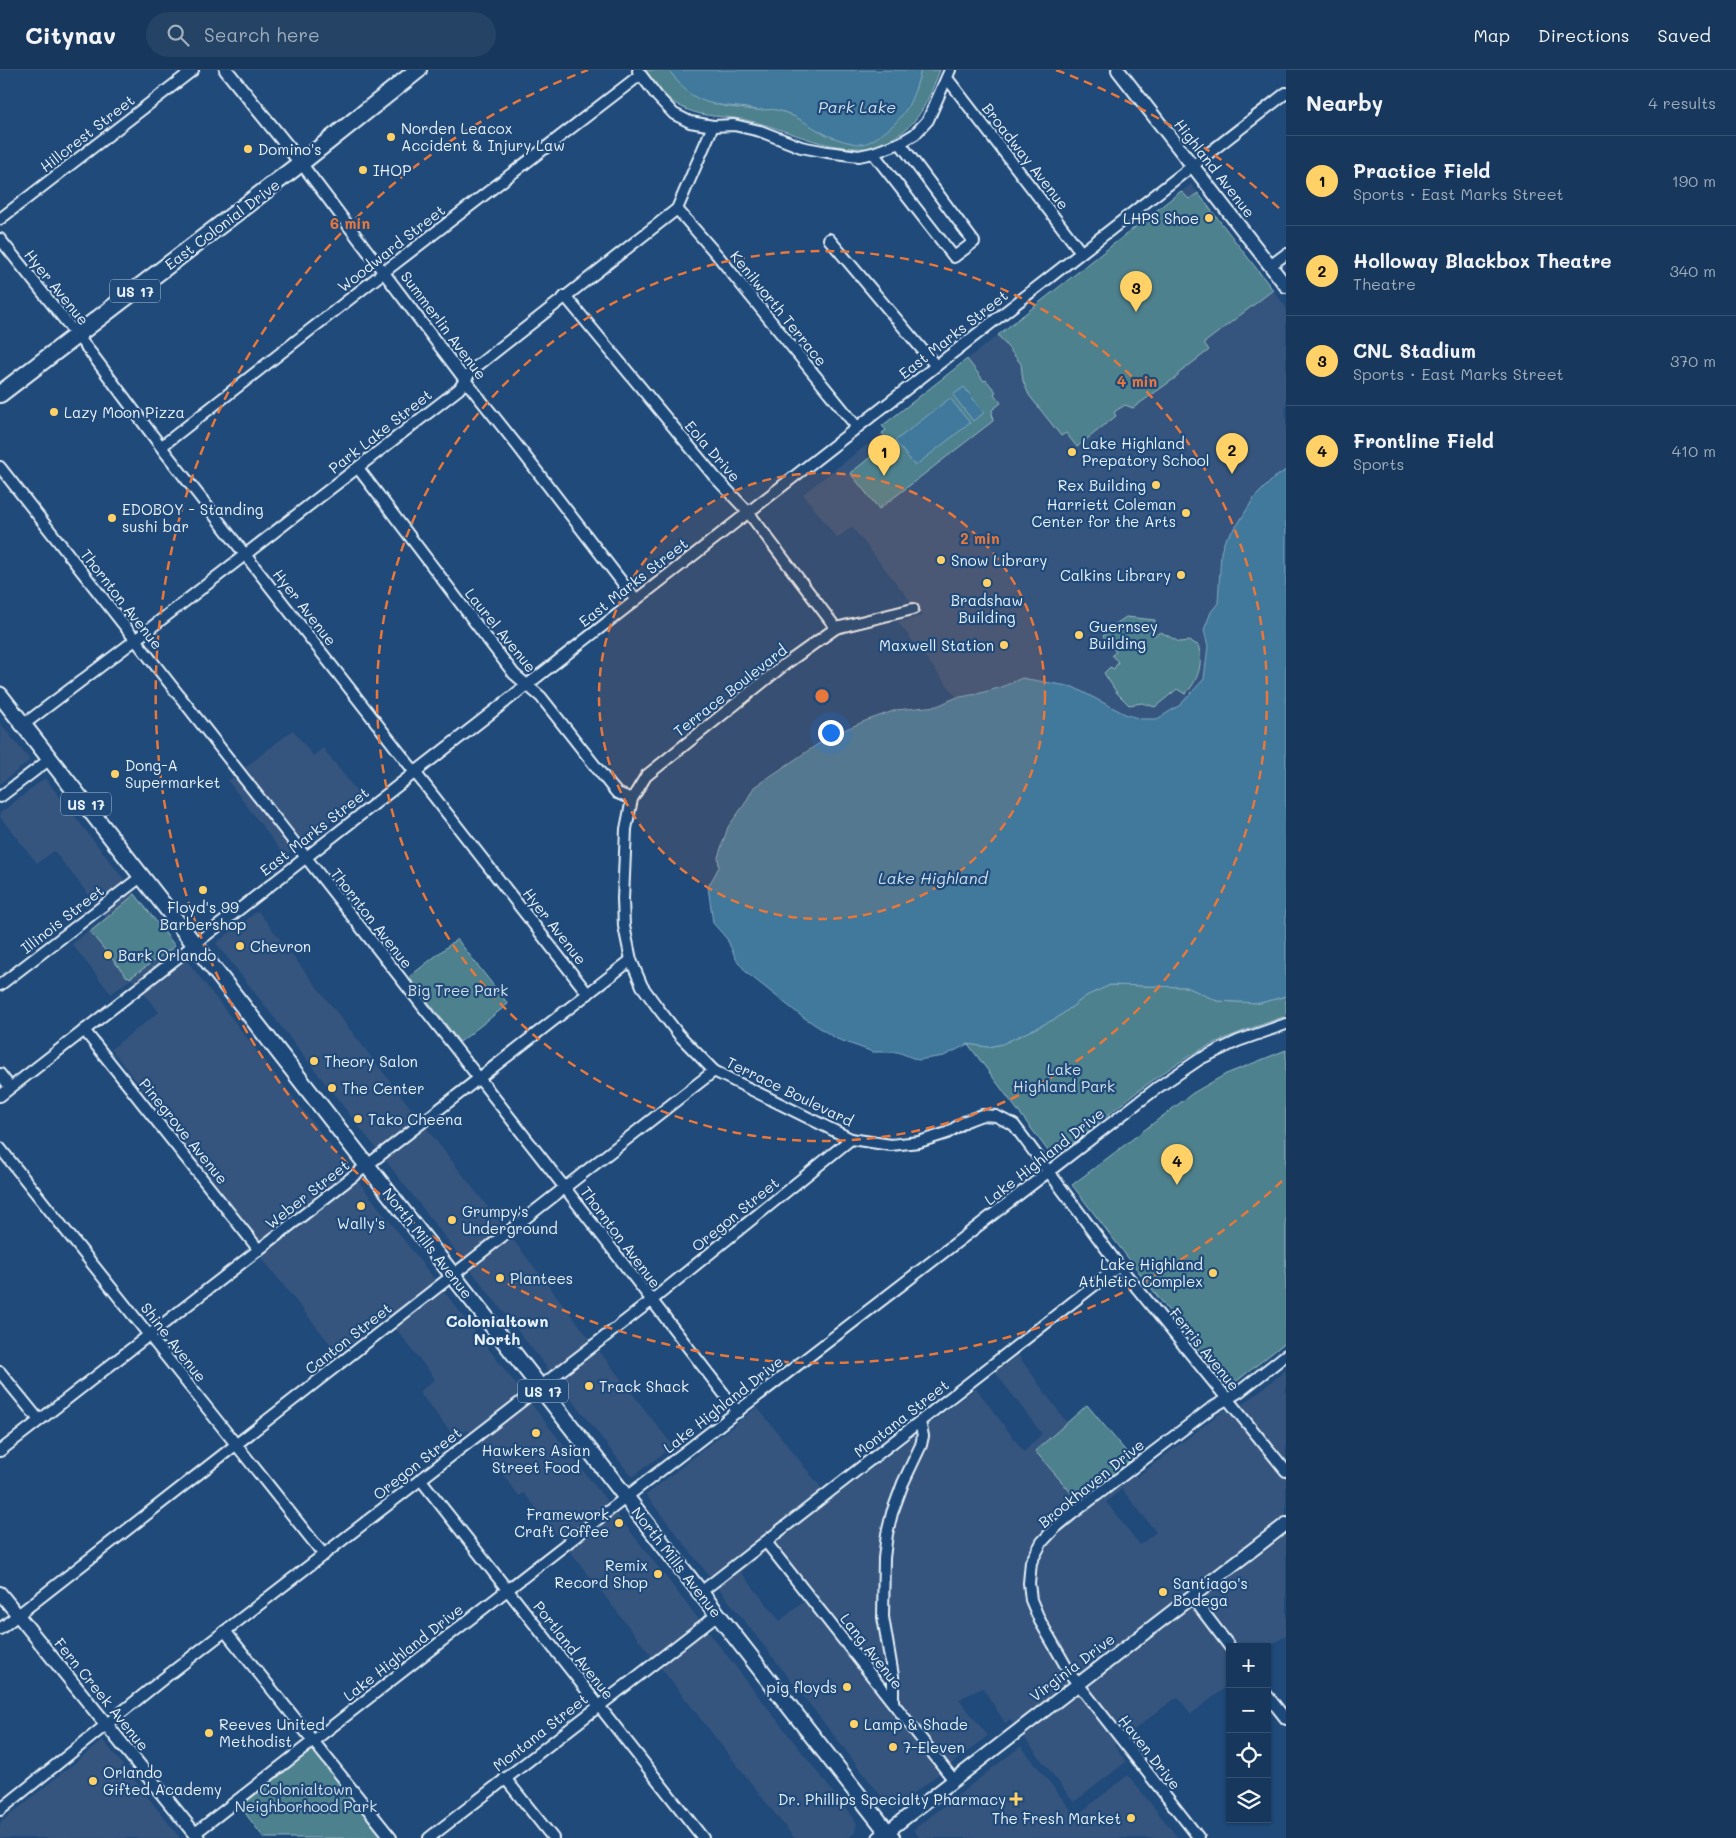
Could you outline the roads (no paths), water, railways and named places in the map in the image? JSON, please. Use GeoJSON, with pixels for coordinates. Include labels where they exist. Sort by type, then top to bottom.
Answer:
{"type":"FeatureCollection","features":[{"type":"Feature","properties":{"kind":"highway","name":"East Colonial Drive"},"geometry":{"type":"LineString","coordinates":[[0,394],[302,163],[418,70]]}},
{"type":"Feature","properties":{"kind":"main road","name":"North Mills Avenue"},"geometry":{"type":"LineString","coordinates":[[0,695],[701,1592],[886,1836]]}},
{"type":"Feature","properties":{"kind":"street","name":"Hillcrest Street"},"geometry":{"type":"LineString","coordinates":[[0,219],[193,70]]}},
{"type":"Feature","properties":{"kind":"street","name":"Summerlin Avenue"},"geometry":{"type":"LineString","coordinates":[[226,70],[302,163],[465,380],[635,599]]}},
{"type":"Feature","properties":{"kind":"street","name":"Highland Avenue"},"geometry":{"type":"LineString","coordinates":[[1118,70],[1286,286]]}},
{"type":"Feature","properties":{"kind":"street"},"geometry":{"type":"LineString","coordinates":[[639,73],[674,114],[690,122],[713,126],[734,125],[760,131],[801,147],[859,156],[900,143],[915,134],[928,120],[949,74]]}},
{"type":"Feature","properties":{"kind":"street","name":"Woodward Street"},"geometry":{"type":"LineString","coordinates":[[162,446],[639,73]]}},
{"type":"Feature","properties":{"kind":"street","name":"Broadway Avenue"},"geometry":{"type":"LineString","coordinates":[[949,74],[1081,252]]}},
{"type":"Feature","properties":{"kind":"street","name":"East Marks Street"},"geometry":{"type":"LineString","coordinates":[[0,1096],[635,599],[1286,94]]}},
{"type":"Feature","properties":{"kind":"street","name":"Park Lake Street"},"geometry":{"type":"LineString","coordinates":[[23,724],[135,640],[459,389],[472,370],[677,208],[713,126]]}},
{"type":"Feature","properties":{"kind":"street"},"geometry":{"type":"LineString","coordinates":[[873,153],[954,257],[974,242],[900,143]]}},
{"type":"Feature","properties":{"kind":"street","name":"Kenilworth Terrace"},"geometry":{"type":"LineString","coordinates":[[677,208],[857,428]]}},
{"type":"Feature","properties":{"kind":"street","name":"Hyer Avenue"},"geometry":{"type":"LineString","coordinates":[[0,239],[77,335],[245,555],[588,994]]}},
{"type":"Feature","properties":{"kind":"street"},"geometry":{"type":"LineString","coordinates":[[829,239],[936,366]]}},
{"type":"Feature","properties":{"kind":"street"},"geometry":{"type":"LineString","coordinates":[[1270,266],[1286,254]]}},
{"type":"Feature","properties":{"kind":"street","name":"Eola Drive"},"geometry":{"type":"LineString","coordinates":[[565,296],[714,476],[748,512],[836,628]]}},
{"type":"Feature","properties":{"kind":"street","name":"Thornton Avenue"},"geometry":{"type":"LineString","coordinates":[[0,467],[565,1188],[738,1412]]}},
{"type":"Feature","properties":{"kind":"street","name":"Laurel Avenue"},"geometry":{"type":"LineString","coordinates":[[358,468],[514,674],[541,697],[617,793],[632,799]]}},
{"type":"Feature","properties":{"kind":"street","name":"Terrace Boulevard"},"geometry":{"type":"LineString","coordinates":[[913,609],[836,628],[784,665],[646,776],[632,799],[626,829],[623,898],[624,926],[631,960],[642,986],[658,1008],[679,1035],[714,1071],[851,1139],[891,1145],[918,1142],[947,1133],[966,1121],[982,1115],[996,1116],[1014,1125],[1048,1173]]}},
{"type":"Feature","properties":{"kind":"street"},"geometry":{"type":"LineString","coordinates":[[0,797],[50,759]]}},
{"type":"Feature","properties":{"kind":"street","name":"Illinois Street"},"geometry":{"type":"LineString","coordinates":[[0,986],[142,876]]}},
{"type":"Feature","properties":{"kind":"street","name":"Weber Street"},"geometry":{"type":"LineString","coordinates":[[0,1451],[631,960]]}},
{"type":"Feature","properties":{"kind":"street","name":"Lake Highland Drive"},"geometry":{"type":"LineString","coordinates":[[196,1836],[313,1741],[627,1497],[1181,1071],[1217,1050],[1286,1024]]}},
{"type":"Feature","properties":{"kind":"street","name":"Pinegrove Avenue"},"geometry":{"type":"LineString","coordinates":[[84,1030],[259,1250]]}},
{"type":"Feature","properties":{"kind":"street","name":"Canton Street"},"geometry":{"type":"LineString","coordinates":[[0,1628],[714,1071]]}},
{"type":"Feature","properties":{"kind":"street"},"geometry":{"type":"LineString","coordinates":[[0,1074],[10,1087]]}},
{"type":"Feature","properties":{"kind":"street","name":"Oregon Street"},"geometry":{"type":"LineString","coordinates":[[0,1810],[225,1631],[651,1301],[851,1139]]}},
{"type":"Feature","properties":{"kind":"street","name":"Shine Avenue"},"geometry":{"type":"LineString","coordinates":[[0,1148],[150,1334],[324,1555]]}},
{"type":"Feature","properties":{"kind":"street","name":"Ferris Avenue"},"geometry":{"type":"LineString","coordinates":[[1048,1173],[1119,1266],[1286,1472]]}},
{"type":"Feature","properties":{"kind":"street","name":"Montana Street"},"geometry":{"type":"LineString","coordinates":[[701,1592],[1119,1266]]}},
{"type":"Feature","properties":{"kind":"street","name":"Brookhaven Drive"},"geometry":{"type":"LineString","coordinates":[[1077,1684],[1044,1629],[1031,1600],[1029,1583],[1031,1562],[1042,1542],[1055,1528],[1210,1409],[1239,1392],[1286,1355]]}},
{"type":"Feature","properties":{"kind":"street"},"geometry":{"type":"LineString","coordinates":[[0,1372],[38,1420]]}},
{"type":"Feature","properties":{"kind":"street"},"geometry":{"type":"LineString","coordinates":[[892,1701],[893,1676],[883,1617],[884,1558],[892,1513],[903,1483],[921,1445],[923,1436],[920,1422]]}},
{"type":"Feature","properties":{"kind":"street","name":"Portland Avenue"},"geometry":{"type":"LineString","coordinates":[[421,1480],[703,1838]]}},
{"type":"Feature","properties":{"kind":"street","name":"Virginia Drive"},"geometry":{"type":"LineString","coordinates":[[886,1836],[953,1779],[1286,1524]]}},
{"type":"Feature","properties":{"kind":"street","name":"Lang Avenue"},"geometry":{"type":"LineString","coordinates":[[766,1542],[953,1779]]}},
{"type":"Feature","properties":{"kind":"street","name":"Fern Creek Avenue"},"geometry":{"type":"LineString","coordinates":[[0,1593],[196,1836]]}},
{"type":"Feature","properties":{"kind":"street"},"geometry":{"type":"LineString","coordinates":[[1192,1597],[1227,1643]]}},
{"type":"Feature","properties":{"kind":"street","name":"Montana Street"},"geometry":{"type":"LineString","coordinates":[[429,1838],[718,1614]]}},
{"type":"Feature","properties":{"kind":"street"},"geometry":{"type":"LineString","coordinates":[[225,1631],[391,1838]]}},
{"type":"Feature","properties":{"kind":"street","name":"Haven Drive"},"geometry":{"type":"LineString","coordinates":[[1077,1684],[1199,1838]]}},
{"type":"Feature","properties":{"kind":"street"},"geometry":{"type":"LineString","coordinates":[[1271,1699],[1286,1719]]}},
{"type":"Feature","properties":{"kind":"street"},"geometry":{"type":"LineString","coordinates":[[505,1778],[553,1838]]}},
{"type":"Feature","properties":{"kind":"water","name":"Park Lake"},"geometry":{"type":"Polygon","coordinates":[[[669,70],[921,70],[912,98],[898,120],[875,139],[858,144],[829,136],[784,112],[716,104],[699,99],[691,95],[669,70]]]}},
{"type":"Feature","properties":{"kind":"water"},"geometry":{"type":"Polygon","coordinates":[[[964,387],[984,413],[973,421],[953,395],[964,387]]]}},
{"type":"Feature","properties":{"kind":"water"},"geometry":{"type":"Polygon","coordinates":[[[950,398],[970,423],[915,466],[895,441],[950,398]]]}},
{"type":"Feature","properties":{"kind":"water","name":"Lake Highland"},"geometry":{"type":"Polygon","coordinates":[[[1286,470],[1286,996],[1260,1003],[1217,1001],[1187,987],[1110,985],[1086,996],[1057,1018],[1002,1044],[988,1047],[968,1044],[944,1056],[918,1060],[898,1052],[873,1052],[837,1039],[800,1015],[747,973],[736,959],[727,939],[713,923],[708,887],[719,867],[718,857],[728,827],[754,787],[830,736],[865,721],[896,710],[937,706],[955,698],[1002,687],[1022,678],[1073,687],[1125,714],[1141,719],[1157,719],[1180,705],[1204,679],[1208,646],[1204,630],[1211,612],[1218,603],[1221,552],[1225,540],[1238,524],[1254,498],[1274,478],[1286,470]]]}},
{"type":"Feature","properties":{"kind":"place","name":"Norden Leacox Accident & Injury Law"},"geometry":{"type":"Point","coordinates":[391,137]}},
{"type":"Feature","properties":{"kind":"place","name":"Domino's"},"geometry":{"type":"Point","coordinates":[248,149]}},
{"type":"Feature","properties":{"kind":"place","name":"IHOP"},"geometry":{"type":"Point","coordinates":[363,170]}},
{"type":"Feature","properties":{"kind":"place","name":"LHPS Shoe"},"geometry":{"type":"Point","coordinates":[1209,218]}},
{"type":"Feature","properties":{"kind":"place","name":"CNL Stadium"},"geometry":{"type":"Point","coordinates":[1136,312]}},
{"type":"Feature","properties":{"kind":"place","name":"Lazy Moon Pizza"},"geometry":{"type":"Point","coordinates":[54,412]}},
{"type":"Feature","properties":{"kind":"place","name":"Lake Highland Prepatory School"},"geometry":{"type":"Point","coordinates":[1072,452]}},
{"type":"Feature","properties":{"kind":"place","name":"Holloway Blackbox Theatre"},"geometry":{"type":"Point","coordinates":[1232,474]}},
{"type":"Feature","properties":{"kind":"place","name":"Practice Field"},"geometry":{"type":"Point","coordinates":[884,476]}},
{"type":"Feature","properties":{"kind":"place","name":"Rex Building"},"geometry":{"type":"Point","coordinates":[1156,485]}},
{"type":"Feature","properties":{"kind":"place","name":"Harriett Coleman Center for the Arts"},"geometry":{"type":"Point","coordinates":[1186,513]}},
{"type":"Feature","properties":{"kind":"place","name":"EDOBOY - Standing sushi bar"},"geometry":{"type":"Point","coordinates":[112,518]}},
{"type":"Feature","properties":{"kind":"place","name":"Snow Library"},"geometry":{"type":"Point","coordinates":[941,560]}},
{"type":"Feature","properties":{"kind":"place","name":"Calkins Library"},"geometry":{"type":"Point","coordinates":[1181,575]}},
{"type":"Feature","properties":{"kind":"place","name":"Bradshaw Building"},"geometry":{"type":"Point","coordinates":[987,583]}},
{"type":"Feature","properties":{"kind":"place","name":"Guernsey Building"},"geometry":{"type":"Point","coordinates":[1079,635]}},
{"type":"Feature","properties":{"kind":"place","name":"Maxwell Station"},"geometry":{"type":"Point","coordinates":[1004,645]}},
{"type":"Feature","properties":{"kind":"place","name":"Dong-A Supermarket"},"geometry":{"type":"Point","coordinates":[115,774]}},
{"type":"Feature","properties":{"kind":"place","name":"Floyd's 99 Barbershop"},"geometry":{"type":"Point","coordinates":[203,890]}},
{"type":"Feature","properties":{"kind":"place","name":"Chevron"},"geometry":{"type":"Point","coordinates":[240,946]}},
{"type":"Feature","properties":{"kind":"place","name":"Bark Orlando"},"geometry":{"type":"Point","coordinates":[108,955]}},
{"type":"Feature","properties":{"kind":"place","name":"Theory Salon"},"geometry":{"type":"Point","coordinates":[314,1061]}},
{"type":"Feature","properties":{"kind":"place","name":"The Center"},"geometry":{"type":"Point","coordinates":[332,1088]}},
{"type":"Feature","properties":{"kind":"place","name":"Tako Cheena"},"geometry":{"type":"Point","coordinates":[358,1119]}},
{"type":"Feature","properties":{"kind":"place","name":"Frontline Field"},"geometry":{"type":"Point","coordinates":[1177,1185]}},
{"type":"Feature","properties":{"kind":"place","name":"Wally's"},"geometry":{"type":"Point","coordinates":[361,1206]}},
{"type":"Feature","properties":{"kind":"place","name":"Grumpy's Underground"},"geometry":{"type":"Point","coordinates":[452,1220]}},
{"type":"Feature","properties":{"kind":"place","name":"Lake Highland Athletic Complex"},"geometry":{"type":"Point","coordinates":[1213,1273]}},
{"type":"Feature","properties":{"kind":"place","name":"Plantees"},"geometry":{"type":"Point","coordinates":[500,1278]}},
{"type":"Feature","properties":{"kind":"place","name":"Track Shack"},"geometry":{"type":"Point","coordinates":[589,1386]}},
{"type":"Feature","properties":{"kind":"place","name":"Hawkers Asian Street Food"},"geometry":{"type":"Point","coordinates":[536,1433]}},
{"type":"Feature","properties":{"kind":"place","name":"Framework Craft Coffee"},"geometry":{"type":"Point","coordinates":[619,1523]}},
{"type":"Feature","properties":{"kind":"place","name":"Remix Record Shop"},"geometry":{"type":"Point","coordinates":[658,1574]}},
{"type":"Feature","properties":{"kind":"place","name":"Santiago's Bodega"},"geometry":{"type":"Point","coordinates":[1163,1592]}},
{"type":"Feature","properties":{"kind":"place","name":"pig floyds"},"geometry":{"type":"Point","coordinates":[847,1687]}},
{"type":"Feature","properties":{"kind":"place","name":"Lamp & Shade"},"geometry":{"type":"Point","coordinates":[854,1724]}},
{"type":"Feature","properties":{"kind":"place","name":"Reeves United Methodist"},"geometry":{"type":"Point","coordinates":[209,1733]}},
{"type":"Feature","properties":{"kind":"place","name":"7-Eleven"},"geometry":{"type":"Point","coordinates":[893,1747]}},
{"type":"Feature","properties":{"kind":"place","name":"Orlando Gifted Academy"},"geometry":{"type":"Point","coordinates":[93,1781]}},
{"type":"Feature","properties":{"kind":"place","name":"Dr. Phillips Specialty Pharmacy"},"geometry":{"type":"Point","coordinates":[1016,1799]}},
{"type":"Feature","properties":{"kind":"place","name":"The Fresh Market"},"geometry":{"type":"Point","coordinates":[1131,1818]}},
{"type":"Feature","properties":{"kind":"district","name":"Colonialtown North"},"geometry":{"type":"Point","coordinates":[497,1329]}},
{"type":"Feature","properties":{"kind":"park label","name":"Big Tree Park"},"geometry":{"type":"Point","coordinates":[458,990]}},
{"type":"Feature","properties":{"kind":"park label","name":"Lake Highland Park"},"geometry":{"type":"Point","coordinates":[1064,1078]}},
{"type":"Feature","properties":{"kind":"park label","name":"Colonialtown Neighborhood Park"},"geometry":{"type":"Point","coordinates":[306,1798]}}]}
